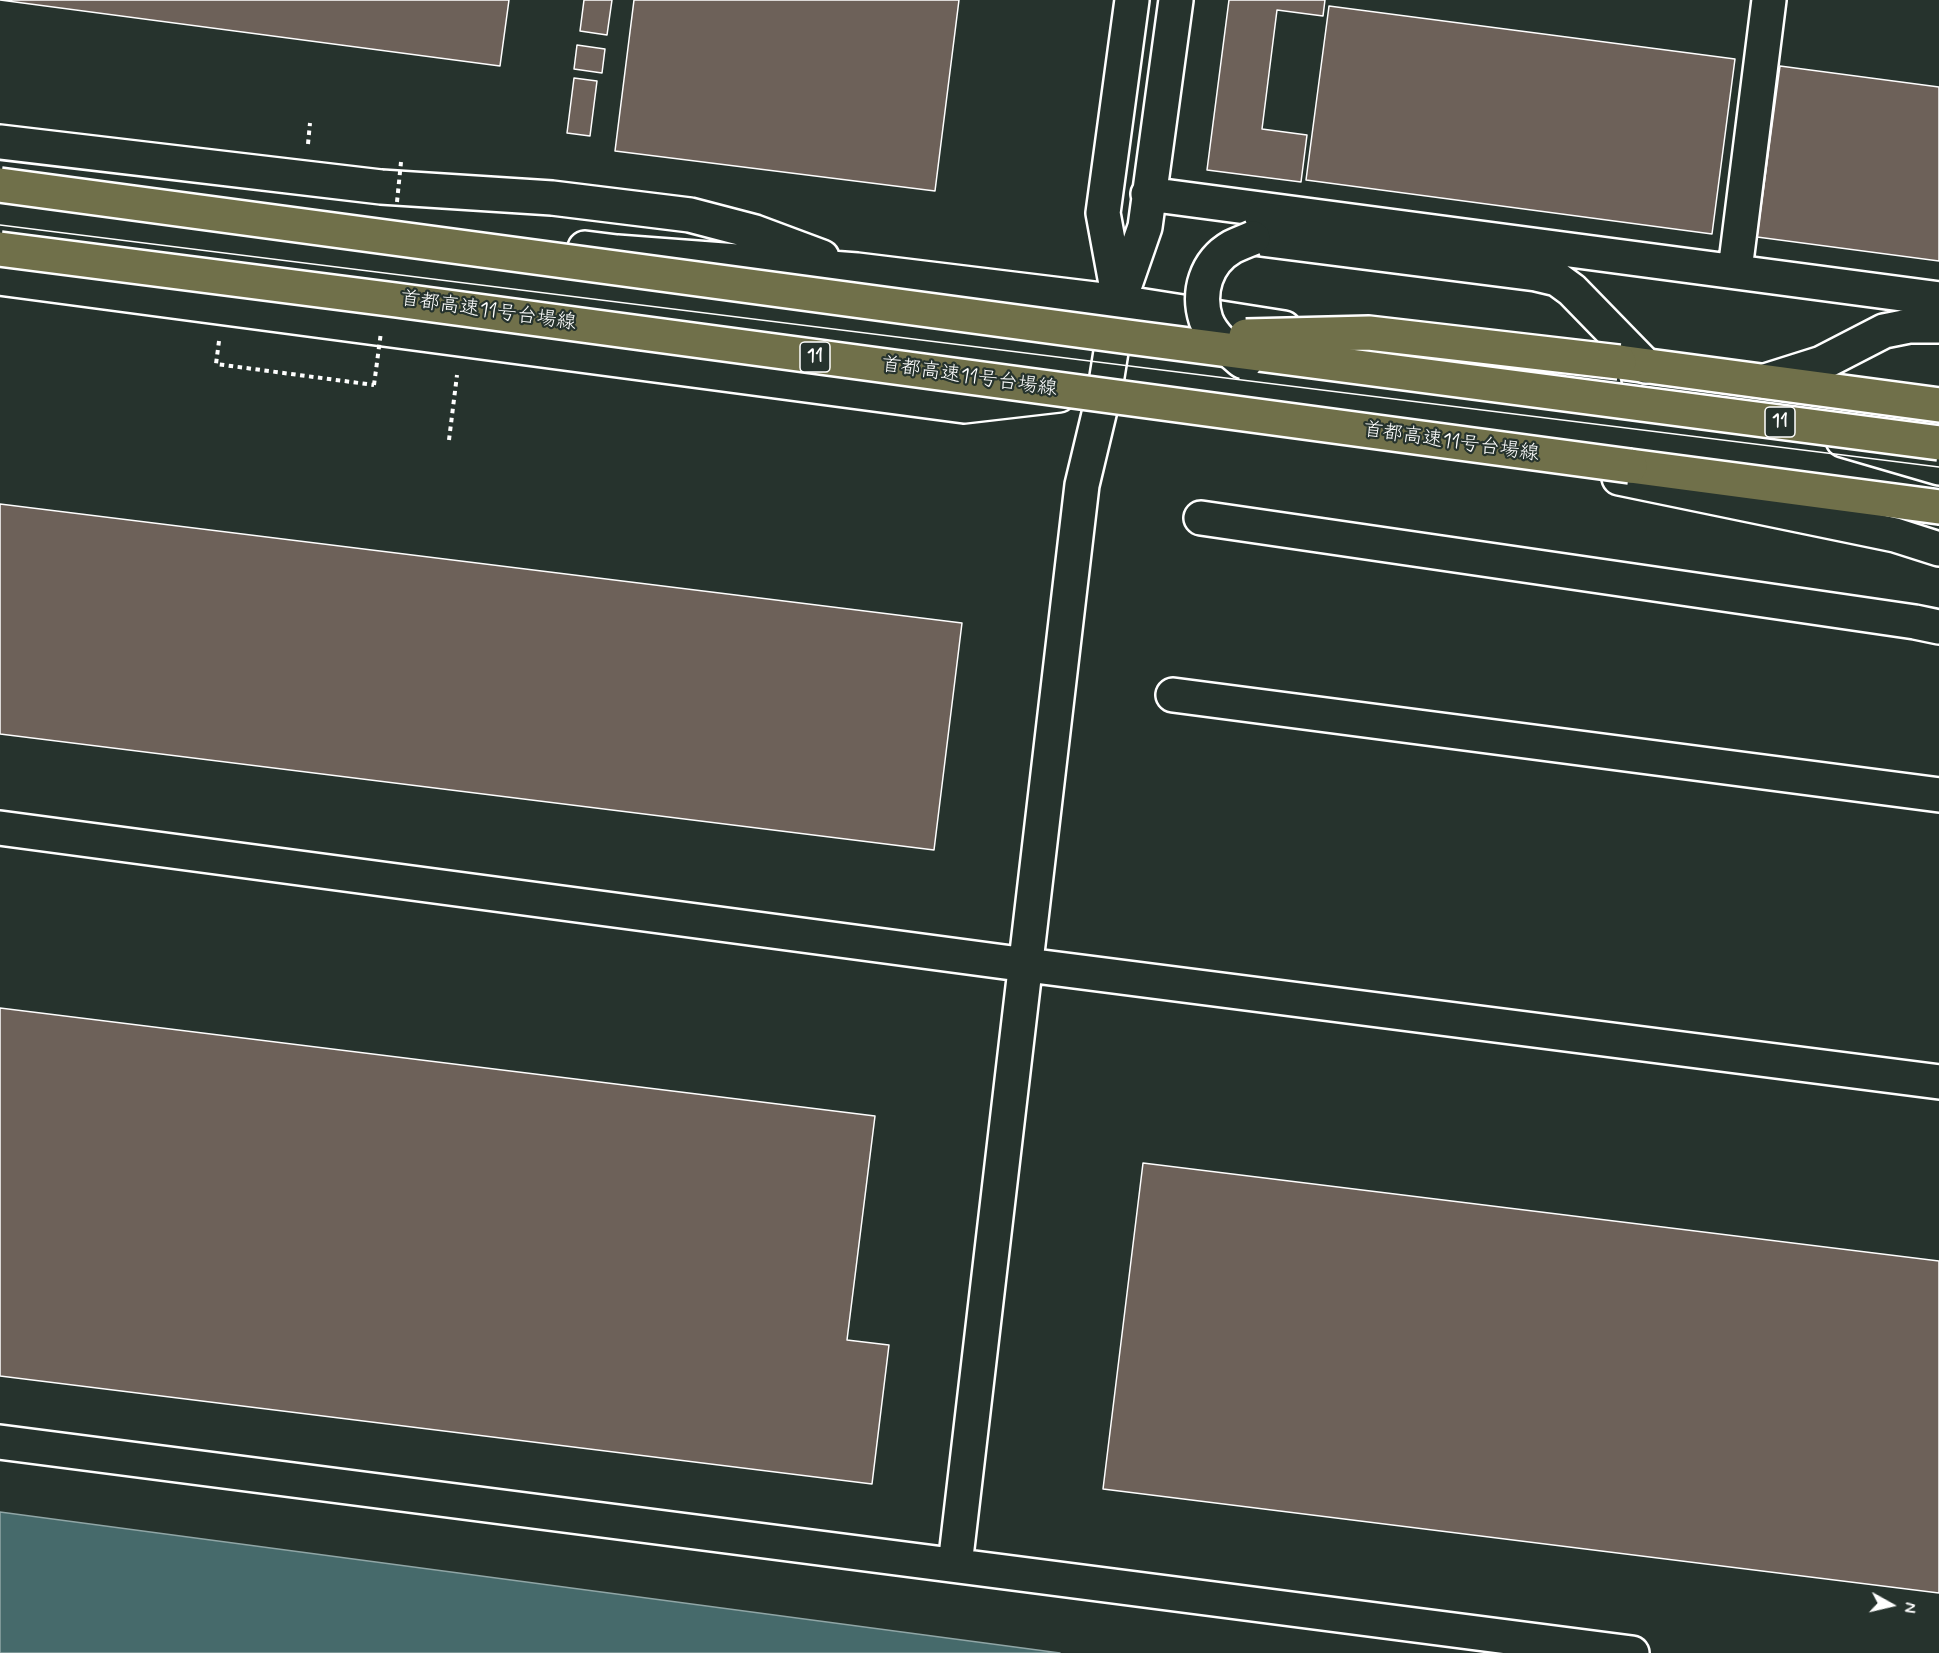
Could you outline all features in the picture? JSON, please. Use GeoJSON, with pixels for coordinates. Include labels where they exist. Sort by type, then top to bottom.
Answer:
{"type":"FeatureCollection","features":[{"type":"Feature","properties":{"kind":"highway","name":"11"},"geometry":{"type":"LineString","coordinates":[[0,185],[1136,338],[1939,443]]}},
{"type":"Feature","properties":{"kind":"highway","name":"首都高速11号台場線"},"geometry":{"type":"LineString","coordinates":[[0,247],[1939,507]]}},
{"type":"Feature","properties":{"kind":"highway"},"geometry":{"type":"LineString","coordinates":[[1136,338],[1369,333],[1765,381],[1939,405]]}},
{"type":"Feature","properties":{"kind":"street"},"geometry":{"type":"LineString","coordinates":[[1119,302],[1103,213],[1132,0]]}},
{"type":"Feature","properties":{"kind":"street"},"geometry":{"type":"LineString","coordinates":[[955,1565],[1082,485],[1106,389],[1119,302],[1145,227],[1176,0]]}},
{"type":"Feature","properties":{"kind":"street"},"geometry":{"type":"LineString","coordinates":[[1735,270],[1769,0]]}},
{"type":"Feature","properties":{"kind":"street"},"geometry":{"type":"LineString","coordinates":[[0,142],[381,187],[552,198],[690,215],[755,232],[857,270]]}},
{"type":"Feature","properties":{"kind":"street"},"geometry":{"type":"LineString","coordinates":[[0,173],[220,203],[617,252],[857,270],[1218,316],[1739,408],[1939,468]]}},
{"type":"Feature","properties":{"kind":"street"},"geometry":{"type":"LineString","coordinates":[[1148,194],[1939,298]]}},
{"type":"Feature","properties":{"kind":"street"},"geometry":{"type":"LineString","coordinates":[[1646,366],[1572,290],[1557,279],[1536,274],[1253,238],[1231,248],[1217,259],[1205,277],[1202,295],[1206,321],[1222,343],[1242,362],[1939,458]]}},
{"type":"Feature","properties":{"kind":"street"},"geometry":{"type":"LineString","coordinates":[[0,247],[210,272],[1207,403],[1630,480],[1895,535],[1939,549]]}},
{"type":"Feature","properties":{"kind":"street"},"geometry":{"type":"LineString","coordinates":[[0,278],[964,406],[1106,389]]}},
{"type":"Feature","properties":{"kind":"street"},"geometry":{"type":"LineString","coordinates":[[1765,381],[1822,363],[1884,331],[1909,326],[1939,326]]}},
{"type":"Feature","properties":{"kind":"street"},"geometry":{"type":"LineString","coordinates":[[1201,518],[1904,620],[1939,627]]}},
{"type":"Feature","properties":{"kind":"street"},"geometry":{"type":"LineString","coordinates":[[1173,695],[1939,795]]}},
{"type":"Feature","properties":{"kind":"street"},"geometry":{"type":"LineString","coordinates":[[0,828],[1027,965],[1939,1082]]}},
{"type":"Feature","properties":{"kind":"street"},"geometry":{"type":"LineString","coordinates":[[0,1442],[1632,1653]]}},
{"type":"Feature","properties":{"kind":"path"},"geometry":{"type":"LineString","coordinates":[[308,149],[310,123]]}},
{"type":"Feature","properties":{"kind":"path"},"geometry":{"type":"LineString","coordinates":[[220,338],[216,364],[374,385]]}},
{"type":"Feature","properties":{"kind":"path"},"geometry":{"type":"LineString","coordinates":[[449,440],[458,371]]}},
{"type":"Feature","properties":{"kind":"water"},"geometry":{"type":"Polygon","coordinates":[[[0,1512],[1060,1653],[0,1653],[0,1512]]]}},
{"type":"Feature","properties":{"kind":"building"},"geometry":{"type":"Polygon","coordinates":[[[0,0],[509,0],[500,66],[0,0]]]}},
{"type":"Feature","properties":{"kind":"building"},"geometry":{"type":"Polygon","coordinates":[[[584,0],[612,0],[607,35],[580,31],[584,0]]]}},
{"type":"Feature","properties":{"kind":"building"},"geometry":{"type":"Polygon","coordinates":[[[634,0],[959,0],[935,191],[615,151],[634,0]]]}},
{"type":"Feature","properties":{"kind":"building"},"geometry":{"type":"Polygon","coordinates":[[[1229,0],[1325,0],[1323,16],[1277,10],[1262,129],[1307,135],[1301,182],[1207,170],[1229,0]]]}},
{"type":"Feature","properties":{"kind":"building"},"geometry":{"type":"Polygon","coordinates":[[[1329,6],[1735,59],[1712,234],[1306,180],[1329,6]]]}},
{"type":"Feature","properties":{"kind":"building"},"geometry":{"type":"Polygon","coordinates":[[[577,45],[605,49],[602,73],[574,69],[577,45]]]}},
{"type":"Feature","properties":{"kind":"building"},"geometry":{"type":"Polygon","coordinates":[[[1780,66],[1939,87],[1939,261],[1757,237],[1780,66]]]}},
{"type":"Feature","properties":{"kind":"building"},"geometry":{"type":"Polygon","coordinates":[[[574,78],[597,81],[590,136],[567,133],[574,78]]]}},
{"type":"Feature","properties":{"kind":"building"},"geometry":{"type":"Polygon","coordinates":[[[0,504],[962,623],[934,850],[0,734],[0,504]]]}},
{"type":"Feature","properties":{"kind":"building"},"geometry":{"type":"Polygon","coordinates":[[[0,1008],[875,1116],[847,1340],[889,1345],[872,1484],[0,1376],[0,1008]]]}},
{"type":"Feature","properties":{"kind":"building"},"geometry":{"type":"Polygon","coordinates":[[[1143,1163],[1939,1261],[1939,1593],[1103,1489],[1143,1163]]]}},
{"type":"Feature","properties":{"kind":"tram line"},"geometry":{"type":"LineString","coordinates":[[0,195],[575,271],[1939,435]]}},
{"type":"Feature","properties":{"kind":"tram line"},"geometry":{"type":"LineString","coordinates":[[0,225],[1939,467]]}}]}
